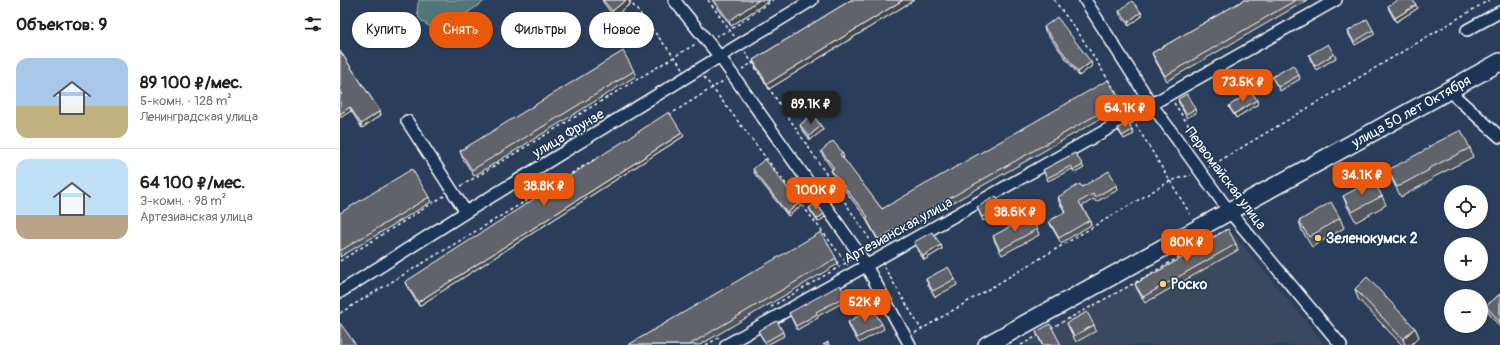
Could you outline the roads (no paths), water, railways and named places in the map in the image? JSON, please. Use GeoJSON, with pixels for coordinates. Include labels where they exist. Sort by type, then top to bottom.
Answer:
{"type":"FeatureCollection","features":[{"type":"Feature","properties":{"kind":"highway","name":"улица 50 лет Октября"},"geometry":{"type":"LineString","coordinates":[[987,345],[1198,228],[1236,213],[1448,90],[1500,62]]}},
{"type":"Feature","properties":{"kind":"street"},"geometry":{"type":"LineString","coordinates":[[674,0],[720,57],[860,255],[908,342]]}},
{"type":"Feature","properties":{"kind":"street","name":"улица Фрунзе"},"geometry":{"type":"LineString","coordinates":[[340,292],[466,212],[812,0]]}},
{"type":"Feature","properties":{"kind":"street","name":"Первомайская улица"},"geometry":{"type":"LineString","coordinates":[[1085,0],[1152,105],[1201,172],[1236,213],[1342,345]]}},
{"type":"Feature","properties":{"kind":"street","name":"Артезианская улица"},"geometry":{"type":"LineString","coordinates":[[726,345],[1169,96],[1336,0]]}},
{"type":"Feature","properties":{"kind":"street"},"geometry":{"type":"LineString","coordinates":[[1467,30],[1500,12]]}},
{"type":"Feature","properties":{"kind":"street"},"geometry":{"type":"LineString","coordinates":[[1448,90],[1500,137]]}},
{"type":"Feature","properties":{"kind":"street"},"geometry":{"type":"LineString","coordinates":[[407,121],[466,212]]}},
{"type":"Feature","properties":{"kind":"place","name":"Зеленокумск 2"},"geometry":{"type":"Point","coordinates":[1318,238]}},
{"type":"Feature","properties":{"kind":"place","name":"Роско"},"geometry":{"type":"Point","coordinates":[1163,284]}}]}
